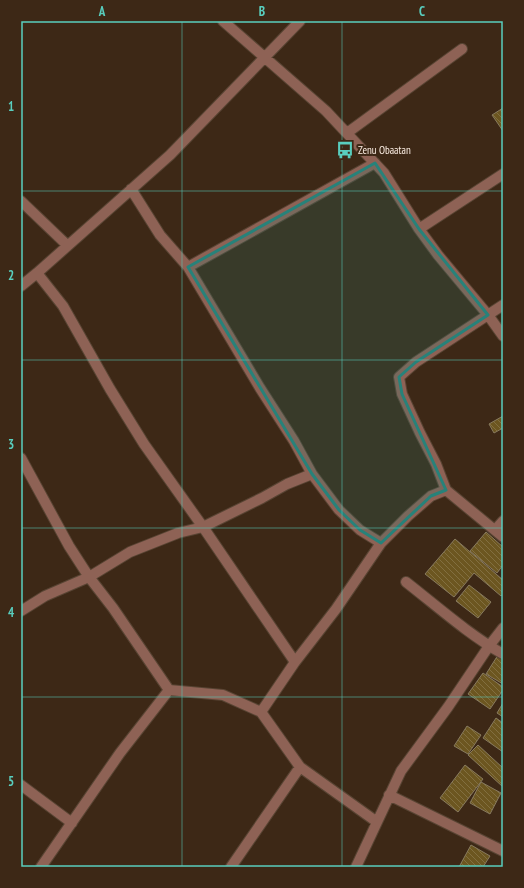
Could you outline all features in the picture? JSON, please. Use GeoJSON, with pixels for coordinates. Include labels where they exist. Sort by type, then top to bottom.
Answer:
{"type":"FeatureCollection","features":[{"type":"Feature","properties":{"kind":"street"},"geometry":{"type":"LineString","coordinates":[[223,21],[326,111],[384,173],[419,229],[503,336]]}},
{"type":"Feature","properties":{"kind":"street"},"geometry":{"type":"LineString","coordinates":[[21,286],[170,155],[300,21]]}},
{"type":"Feature","properties":{"kind":"street"},"geometry":{"type":"LineString","coordinates":[[347,133],[462,49]]}},
{"type":"Feature","properties":{"kind":"street"},"geometry":{"type":"LineString","coordinates":[[188,267],[374,163]]}},
{"type":"Feature","properties":{"kind":"street"},"geometry":{"type":"LineString","coordinates":[[419,229],[503,174]]}},
{"type":"Feature","properties":{"kind":"street"},"geometry":{"type":"LineString","coordinates":[[131,189],[160,235],[188,267],[260,388],[294,441],[312,474],[338,510],[360,530],[381,543]]}},
{"type":"Feature","properties":{"kind":"street"},"geometry":{"type":"LineString","coordinates":[[21,201],[67,245]]}},
{"type":"Feature","properties":{"kind":"street"},"geometry":{"type":"LineString","coordinates":[[37,273],[63,306],[110,389],[144,444],[204,527],[295,662]]}},
{"type":"Feature","properties":{"kind":"street"},"geometry":{"type":"LineString","coordinates":[[503,305],[416,362],[400,377],[402,394],[436,464],[446,490],[503,537]]}},
{"type":"Feature","properties":{"kind":"street"},"geometry":{"type":"LineString","coordinates":[[21,458],[69,546],[89,577],[113,608],[169,690],[223,696],[261,712],[300,767],[376,822]]}},
{"type":"Feature","properties":{"kind":"street"},"geometry":{"type":"LineString","coordinates":[[21,611],[45,596],[89,577],[130,552],[178,533],[204,527],[287,484],[312,474]]}},
{"type":"Feature","properties":{"kind":"street"},"geometry":{"type":"LineString","coordinates":[[261,712],[295,662],[336,608],[381,543],[431,496],[446,490]]}},
{"type":"Feature","properties":{"kind":"street"},"geometry":{"type":"LineString","coordinates":[[494,530],[503,521]]}},
{"type":"Feature","properties":{"kind":"street"},"geometry":{"type":"LineString","coordinates":[[406,582],[456,622],[489,646],[503,654]]}},
{"type":"Feature","properties":{"kind":"street"},"geometry":{"type":"LineString","coordinates":[[356,867],[401,772],[503,628]]}},
{"type":"Feature","properties":{"kind":"street"},"geometry":{"type":"LineString","coordinates":[[41,867],[120,753],[169,690]]}},
{"type":"Feature","properties":{"kind":"street"},"geometry":{"type":"LineString","coordinates":[[231,867],[300,767]]}},
{"type":"Feature","properties":{"kind":"street"},"geometry":{"type":"LineString","coordinates":[[21,785],[72,822]]}},
{"type":"Feature","properties":{"kind":"street"},"geometry":{"type":"LineString","coordinates":[[389,795],[503,851]]}},
{"type":"Feature","properties":{"kind":"highlighted area"},"geometry":{"type":"Polygon","coordinates":[[[375,163],[419,229],[488,315],[416,362],[399,377],[402,394],[446,490],[431,496],[381,543],[360,530],[339,510],[312,474],[188,267],[375,163]]]}},
{"type":"Feature","properties":{"kind":"building"},"geometry":{"type":"Polygon","coordinates":[[[503,108],[503,131],[492,115],[503,108]]]}},
{"type":"Feature","properties":{"kind":"building"},"geometry":{"type":"Polygon","coordinates":[[[503,416],[503,428],[494,433],[489,424],[503,416]]]}},
{"type":"Feature","properties":{"kind":"building"},"geometry":{"type":"Polygon","coordinates":[[[486,532],[503,547],[503,565],[497,573],[470,551],[486,532]]]}},
{"type":"Feature","properties":{"kind":"building"},"geometry":{"type":"Polygon","coordinates":[[[455,539],[503,580],[503,594],[501,596],[474,573],[454,597],[425,574],[455,539]]]}},
{"type":"Feature","properties":{"kind":"building"},"geometry":{"type":"Polygon","coordinates":[[[469,585],[491,602],[478,618],[456,601],[469,585]]]}},
{"type":"Feature","properties":{"kind":"building"},"geometry":{"type":"Polygon","coordinates":[[[498,655],[503,658],[503,684],[486,674],[498,655]]]}},
{"type":"Feature","properties":{"kind":"building"},"geometry":{"type":"Polygon","coordinates":[[[483,673],[503,687],[503,690],[490,709],[468,694],[483,673]]]}},
{"type":"Feature","properties":{"kind":"building"},"geometry":{"type":"Polygon","coordinates":[[[503,703],[503,717],[497,713],[503,703]]]}},
{"type":"Feature","properties":{"kind":"building"},"geometry":{"type":"Polygon","coordinates":[[[496,718],[503,723],[503,752],[483,738],[496,718]]]}},
{"type":"Feature","properties":{"kind":"building"},"geometry":{"type":"Polygon","coordinates":[[[467,726],[481,735],[468,754],[454,746],[467,726]]]}},
{"type":"Feature","properties":{"kind":"building"},"geometry":{"type":"Polygon","coordinates":[[[478,745],[503,768],[503,787],[468,755],[478,745]]]}},
{"type":"Feature","properties":{"kind":"building"},"geometry":{"type":"Polygon","coordinates":[[[465,765],[483,779],[458,812],[440,798],[465,765]]]}},
{"type":"Feature","properties":{"kind":"building"},"geometry":{"type":"Polygon","coordinates":[[[481,782],[501,793],[490,814],[470,803],[481,782]]]}},
{"type":"Feature","properties":{"kind":"building"},"geometry":{"type":"Polygon","coordinates":[[[471,845],[490,856],[483,867],[459,867],[471,845]]]}},
{"type":"Feature","properties":{"kind":"place","name":"Zenu Obaatan"},"geometry":{"type":"Point","coordinates":[345,150]}}]}
